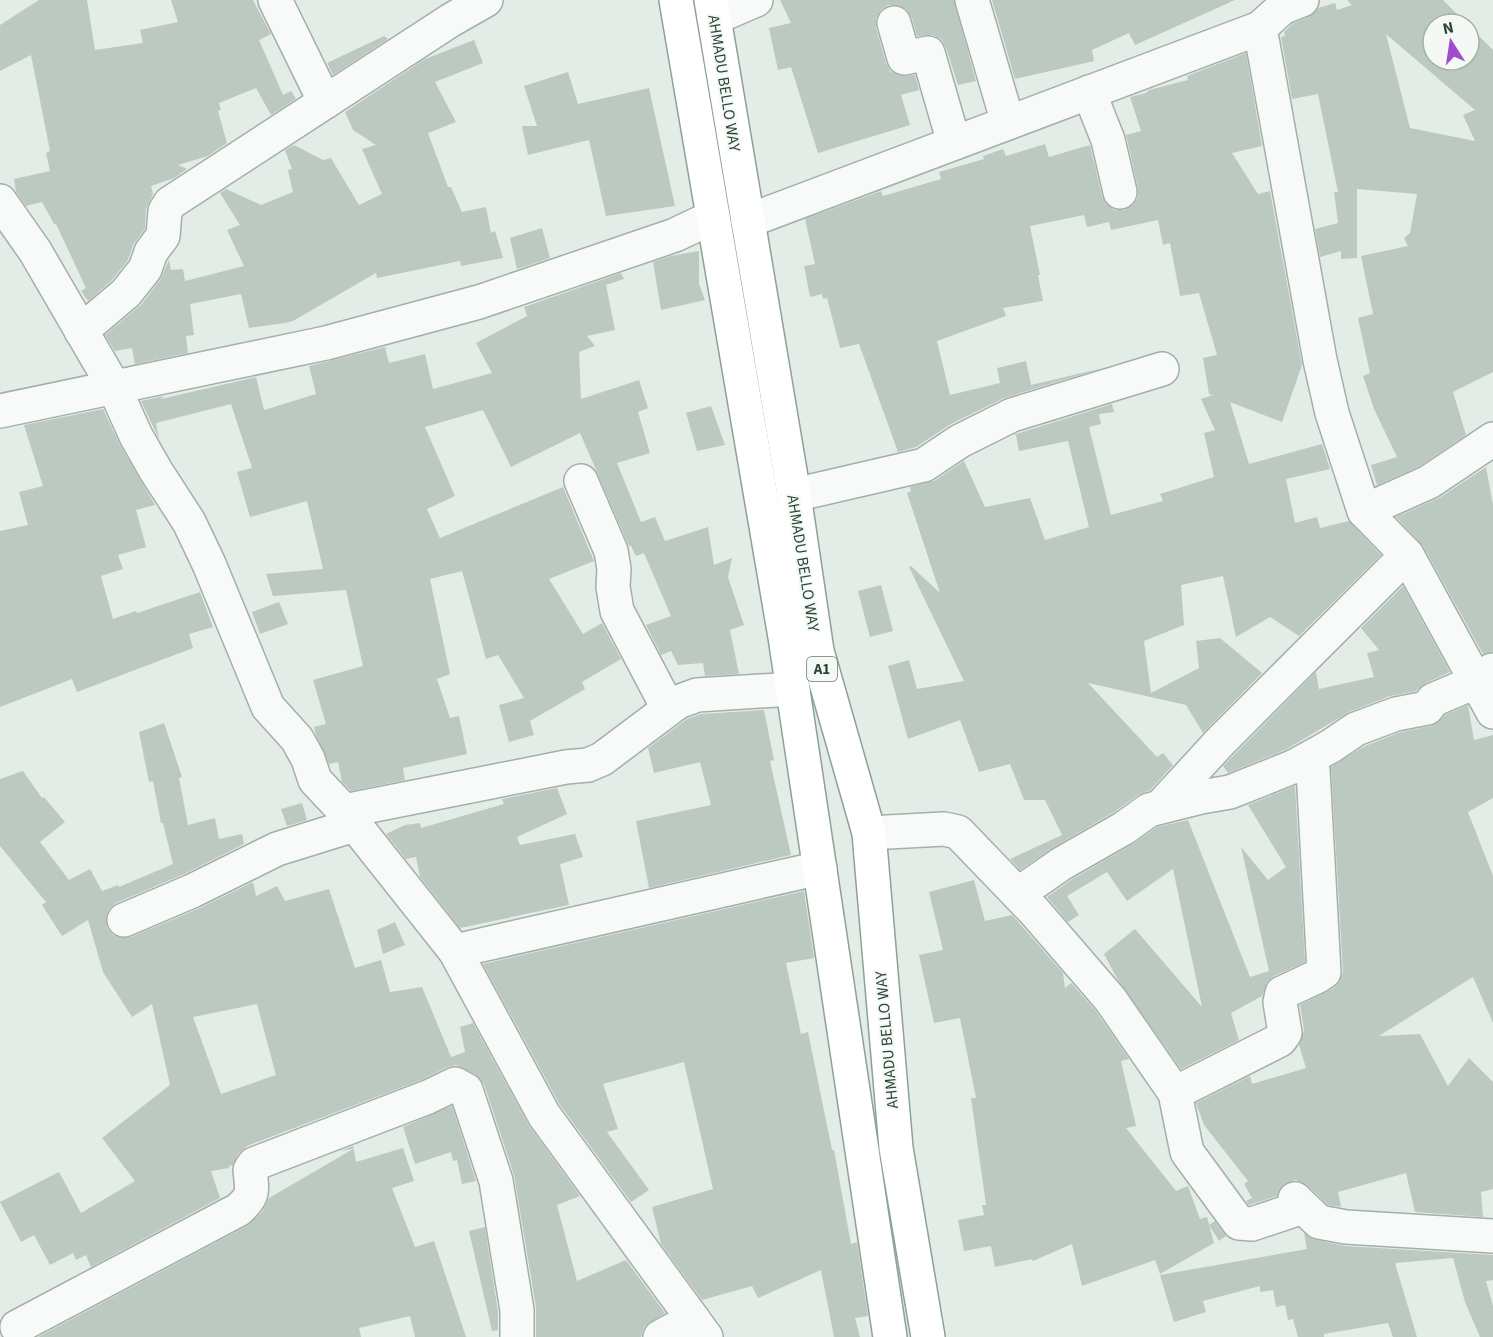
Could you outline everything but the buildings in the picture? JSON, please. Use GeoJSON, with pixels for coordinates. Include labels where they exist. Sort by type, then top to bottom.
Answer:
{"type":"FeatureCollection","features":[{"type":"Feature","properties":{"kind":"highway","name":"AHMADU BELLO WAY"},"geometry":{"type":"LineString","coordinates":[[676,0],[793,689],[890,1337]]}},
{"type":"Feature","properties":{"kind":"highway","name":"AHMADU BELLO WAY"},"geometry":{"type":"LineString","coordinates":[[713,9],[794,495],[817,651],[869,833],[896,1148],[928,1337]]}},
{"type":"Feature","properties":{"kind":"street"},"geometry":{"type":"LineString","coordinates":[[275,0],[325,102]]}},
{"type":"Feature","properties":{"kind":"street"},"geometry":{"type":"LineString","coordinates":[[81,331],[126,293],[145,269],[151,252],[164,236],[165,211],[170,203],[451,20],[486,0]]}},
{"type":"Feature","properties":{"kind":"street"},"geometry":{"type":"LineString","coordinates":[[713,9],[756,0]]}},
{"type":"Feature","properties":{"kind":"street"},"geometry":{"type":"LineString","coordinates":[[972,0],[1008,123]]}},
{"type":"Feature","properties":{"kind":"street"},"geometry":{"type":"LineString","coordinates":[[748,221],[1089,92],[1281,9],[1320,360],[1332,413],[1364,512],[1407,555],[1484,675],[1493,712]]}},
{"type":"Feature","properties":{"kind":"street"},"geometry":{"type":"LineString","coordinates":[[894,23],[904,58],[928,53],[954,143]]}},
{"type":"Feature","properties":{"kind":"street"},"geometry":{"type":"LineString","coordinates":[[1089,92],[1108,140],[1120,192]]}},
{"type":"Feature","properties":{"kind":"street"},"geometry":{"type":"LineString","coordinates":[[0,201],[35,251],[114,387],[136,436],[194,532],[268,707],[297,739],[308,759],[315,780],[349,818],[455,951],[544,1115],[699,1328],[660,1337]]}},
{"type":"Feature","properties":{"kind":"street"},"geometry":{"type":"LineString","coordinates":[[0,411],[62,400],[326,343],[478,302],[675,235],[713,217]]}},
{"type":"Feature","properties":{"kind":"street"},"geometry":{"type":"LineString","coordinates":[[794,495],[924,465],[960,441],[1012,415],[1162,369]]}},
{"type":"Feature","properties":{"kind":"street"},"geometry":{"type":"LineString","coordinates":[[1364,512],[1429,482],[1493,439]]}},
{"type":"Feature","properties":{"kind":"street"},"geometry":{"type":"LineString","coordinates":[[581,482],[611,551],[617,610],[668,708]]}},
{"type":"Feature","properties":{"kind":"street"},"geometry":{"type":"LineString","coordinates":[[1161,806],[1220,742],[1407,555]]}},
{"type":"Feature","properties":{"kind":"street"},"geometry":{"type":"LineString","coordinates":[[1018,894],[1061,864],[1124,828],[1149,810],[1230,792],[1295,766],[1356,729],[1396,714],[1427,708],[1433,700],[1484,675]]}},
{"type":"Feature","properties":{"kind":"street"},"geometry":{"type":"LineString","coordinates":[[124,920],[349,818],[566,767],[588,765],[602,759],[668,708],[697,695],[793,689]]}},
{"type":"Feature","properties":{"kind":"street"},"geometry":{"type":"LineString","coordinates":[[1175,1093],[1280,1040],[1285,1034],[1280,1002],[1282,993],[1324,972],[1312,770],[1295,766]]}},
{"type":"Feature","properties":{"kind":"street"},"geometry":{"type":"LineString","coordinates":[[869,833],[944,829],[958,832],[1018,894],[1110,999],[1175,1093],[1187,1152],[1239,1223],[1252,1224],[1294,1210],[1295,1199],[1319,1222],[1346,1227],[1493,1236]]}},
{"type":"Feature","properties":{"kind":"street"},"geometry":{"type":"LineString","coordinates":[[455,951],[820,868]]}},
{"type":"Feature","properties":{"kind":"street"},"geometry":{"type":"LineString","coordinates":[[17,1327],[238,1210],[253,1194],[250,1170],[254,1164],[428,1097],[455,1084],[465,1090],[496,1181],[517,1310],[516,1337]]}}]}
